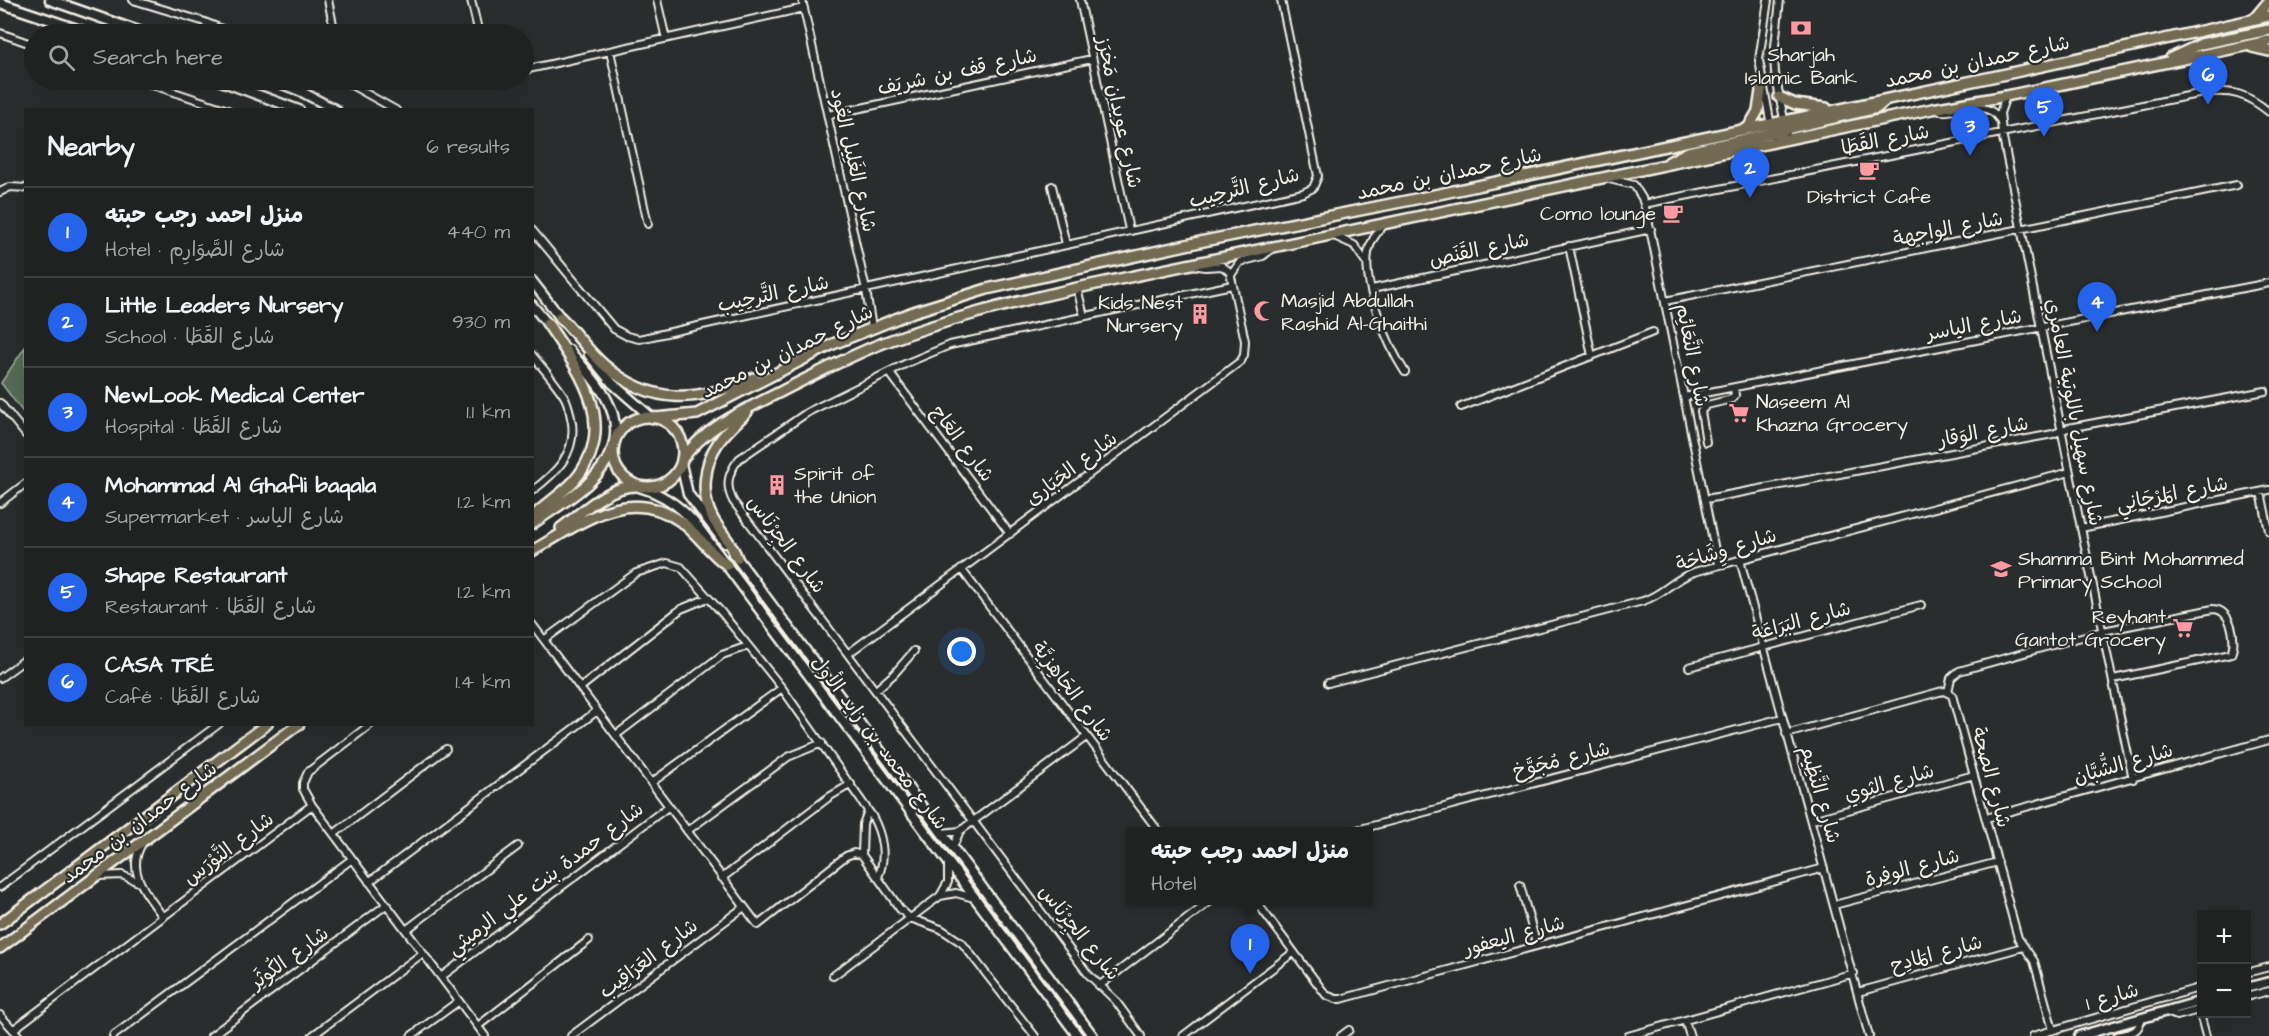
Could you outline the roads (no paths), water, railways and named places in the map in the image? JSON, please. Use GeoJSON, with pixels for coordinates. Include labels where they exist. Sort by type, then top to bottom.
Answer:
{"type":"FeatureCollection","features":[{"type":"Feature","properties":{"kind":"main road"},"geometry":{"type":"LineString","coordinates":[[50,0],[118,24]]}},
{"type":"Feature","properties":{"kind":"main road"},"geometry":{"type":"LineString","coordinates":[[2254,20],[2269,1]]}},
{"type":"Feature","properties":{"kind":"main road"},"geometry":{"type":"LineString","coordinates":[[0,3],[62,24]]}},
{"type":"Feature","properties":{"kind":"main road","name":"شارع حمدان بن محمد"},"geometry":{"type":"LineString","coordinates":[[682,461],[708,431],[753,406],[881,344],[967,314],[1077,288],[1664,165],[1772,133],[1785,125],[1837,109],[2269,16]]}},
{"type":"Feature","properties":{"kind":"main road"},"geometry":{"type":"LineString","coordinates":[[2164,62],[2201,44],[2269,30]]}},
{"type":"Feature","properties":{"kind":"main road","name":"شارع حمدان بن محمد"},"geometry":{"type":"LineString","coordinates":[[654,418],[697,414],[790,365],[872,328],[951,300],[1033,278],[1749,128],[1772,133],[1788,140],[2269,41]]}},
{"type":"Feature","properties":{"kind":"main road"},"geometry":{"type":"LineString","coordinates":[[2247,46],[2269,51]]}},
{"type":"Feature","properties":{"kind":"main road"},"geometry":{"type":"LineString","coordinates":[[1749,128],[1758,111],[1762,84]]}},
{"type":"Feature","properties":{"kind":"main road"},"geometry":{"type":"LineString","coordinates":[[246,90],[295,108]]}},
{"type":"Feature","properties":{"kind":"main road"},"geometry":{"type":"LineString","coordinates":[[297,90],[332,108]]}},
{"type":"Feature","properties":{"kind":"main road"},"geometry":{"type":"LineString","coordinates":[[1779,97],[1802,106],[1837,109]]}},
{"type":"Feature","properties":{"kind":"main road"},"geometry":{"type":"LineString","coordinates":[[1772,133],[1780,134],[1785,125],[1877,108],[1887,99]]}},
{"type":"Feature","properties":{"kind":"main road"},"geometry":{"type":"LineString","coordinates":[[534,284],[612,383],[654,418],[667,423],[676,431],[681,443],[682,461],[673,477],[665,483],[657,486],[624,487],[608,493],[534,548]]}},
{"type":"Feature","properties":{"kind":"main road"},"geometry":{"type":"LineString","coordinates":[[534,307],[607,399],[616,421],[613,457],[617,470],[625,479],[638,486]]}},
{"type":"Feature","properties":{"kind":"main road"},"geometry":{"type":"LineString","coordinates":[[560,316],[604,365],[634,386],[664,395],[715,394],[790,365]]}},
{"type":"Feature","properties":{"kind":"main road"},"geometry":{"type":"LineString","coordinates":[[534,516],[560,494],[582,470],[592,451],[596,430],[596,414],[588,391],[547,323]]}},
{"type":"Feature","properties":{"kind":"main road"},"geometry":{"type":"LineString","coordinates":[[737,558],[732,545],[709,511],[706,480],[709,461],[715,448],[725,434],[753,406]]}},
{"type":"Feature","properties":{"kind":"main road"},"geometry":{"type":"LineString","coordinates":[[534,522],[593,478],[603,466],[622,428],[641,418],[654,418]]}},
{"type":"Feature","properties":{"kind":"main road","name":"شارع محمد بن زايد الأول"},"geometry":{"type":"LineString","coordinates":[[682,461],[688,494],[1093,1036]]}},
{"type":"Feature","properties":{"kind":"main road","name":"شارع محمد بن زايد الأول"},"geometry":{"type":"LineString","coordinates":[[638,486],[668,499],[687,514],[1078,1036]]}},
{"type":"Feature","properties":{"kind":"main road"},"geometry":{"type":"LineString","coordinates":[[534,549],[605,511],[621,507],[641,507],[660,511],[680,521],[727,565]]}},
{"type":"Feature","properties":{"kind":"main road","name":"شارع حمدان بن محمد"},"geometry":{"type":"LineString","coordinates":[[0,924],[264,726]]}},
{"type":"Feature","properties":{"kind":"main road","name":"شارع حمدان بن محمد"},"geometry":{"type":"LineString","coordinates":[[0,948],[296,726]]}},
{"type":"Feature","properties":{"kind":"main road"},"geometry":{"type":"LineString","coordinates":[[2251,987],[2269,982]]}},
{"type":"Feature","properties":{"kind":"main road"},"geometry":{"type":"LineString","coordinates":[[2079,1036],[2166,1012],[2197,1008]]}},
{"type":"Feature","properties":{"kind":"street"},"geometry":{"type":"LineString","coordinates":[[133,0],[209,24]]}},
{"type":"Feature","properties":{"kind":"street"},"geometry":{"type":"LineString","coordinates":[[328,0],[333,24]]}},
{"type":"Feature","properties":{"kind":"street"},"geometry":{"type":"LineString","coordinates":[[471,0],[477,24]]}},
{"type":"Feature","properties":{"kind":"street"},"geometry":{"type":"LineString","coordinates":[[657,0],[666,39]]}},
{"type":"Feature","properties":{"kind":"street","name":"شارع الغَلِيل العُود"},"geometry":{"type":"LineString","coordinates":[[802,0],[866,290],[872,328]]}},
{"type":"Feature","properties":{"kind":"street","name":"شارع عويدان مَخرَز"},"geometry":{"type":"LineString","coordinates":[[1080,0],[1129,230]]}},
{"type":"Feature","properties":{"kind":"street","name":"شارع التَّرحِيب"},"geometry":{"type":"LineString","coordinates":[[534,232],[614,329],[635,338],[866,290],[1303,193],[1313,188],[1317,182],[1317,171],[1281,0]]}},
{"type":"Feature","properties":{"kind":"street"},"geometry":{"type":"LineString","coordinates":[[1768,0],[1759,53],[1762,84],[1772,133]]}},
{"type":"Feature","properties":{"kind":"street"},"geometry":{"type":"LineString","coordinates":[[1780,0],[1774,55],[1779,97],[1788,140]]}},
{"type":"Feature","properties":{"kind":"street"},"geometry":{"type":"LineString","coordinates":[[534,68],[804,8]]}},
{"type":"Feature","properties":{"kind":"street"},"geometry":{"type":"LineString","coordinates":[[0,33],[24,41]]}},
{"type":"Feature","properties":{"kind":"street"},"geometry":{"type":"LineString","coordinates":[[610,51],[648,224]]}},
{"type":"Feature","properties":{"kind":"street","name":"شارع قف بن شريَف"},"geometry":{"type":"LineString","coordinates":[[828,115],[1092,59]]}},
{"type":"Feature","properties":{"kind":"street"},"geometry":{"type":"LineString","coordinates":[[168,90],[222,108]]}},
{"type":"Feature","properties":{"kind":"street"},"geometry":{"type":"LineString","coordinates":[[360,90],[392,108]]}},
{"type":"Feature","properties":{"kind":"street","name":"شارع القَطَا"},"geometry":{"type":"LineString","coordinates":[[1644,204],[2213,92],[2239,93],[2269,112]]}},
{"type":"Feature","properties":{"kind":"street","name":"شارع سهيل باللوتية العامري"},"geometry":{"type":"LineString","coordinates":[[2006,96],[2001,109],[2002,133],[2133,778]]}},
{"type":"Feature","properties":{"kind":"street"},"geometry":{"type":"LineString","coordinates":[[1932,109],[1950,111],[1986,108],[1995,113],[2001,123]]}},
{"type":"Feature","properties":{"kind":"street","name":"شارع النَّعَائِم"},"geometry":{"type":"LineString","coordinates":[[1604,178],[1634,185],[1644,204],[1651,229],[1718,565]]}},
{"type":"Feature","properties":{"kind":"street","name":"شارع الواجهة"},"geometry":{"type":"LineString","coordinates":[[1665,301],[2237,185]]}},
{"type":"Feature","properties":{"kind":"street"},"geometry":{"type":"LineString","coordinates":[[1052,186],[1066,244]]}},
{"type":"Feature","properties":{"kind":"street"},"geometry":{"type":"LineString","coordinates":[[0,192],[10,187],[24,188]]}},
{"type":"Feature","properties":{"kind":"street"},"geometry":{"type":"LineString","coordinates":[[1386,224],[1376,233],[1370,246],[1368,266],[1372,289],[1390,346],[1405,372]]}},
{"type":"Feature","properties":{"kind":"street","name":"شارع القَنَص"},"geometry":{"type":"LineString","coordinates":[[1372,289],[1651,229]]}},
{"type":"Feature","properties":{"kind":"street"},"geometry":{"type":"LineString","coordinates":[[1330,236],[1354,244],[1360,250],[1368,266]]}},
{"type":"Feature","properties":{"kind":"street"},"geometry":{"type":"LineString","coordinates":[[1569,246],[1592,356]]}},
{"type":"Feature","properties":{"kind":"street"},"geometry":{"type":"LineString","coordinates":[[1231,276],[1234,268],[1240,262],[1263,256],[1274,247]]}},
{"type":"Feature","properties":{"kind":"street"},"geometry":{"type":"LineString","coordinates":[[1192,264],[1205,267],[1222,266],[1231,276]]}},
{"type":"Feature","properties":{"kind":"street","name":"شارع الحَبَارى"},"geometry":{"type":"LineString","coordinates":[[849,654],[1241,361],[1245,341],[1231,276]]}},
{"type":"Feature","properties":{"kind":"street","name":"شارع الياسر"},"geometry":{"type":"LineString","coordinates":[[1684,397],[2269,283]]}},
{"type":"Feature","properties":{"kind":"street","name":"شارع الجِرْنَاس"},"geometry":{"type":"LineString","coordinates":[[1141,1036],[1115,1000],[1099,986],[973,821],[733,501],[728,480],[739,459],[792,422],[935,350],[965,340],[1232,285]]}},
{"type":"Feature","properties":{"kind":"street"},"geometry":{"type":"LineString","coordinates":[[1077,288],[1084,316]]}},
{"type":"Feature","properties":{"kind":"street"},"geometry":{"type":"LineString","coordinates":[[1461,407],[1653,332]]}},
{"type":"Feature","properties":{"kind":"street"},"geometry":{"type":"LineString","coordinates":[[534,358],[567,403],[573,435],[572,444],[564,462],[534,489]]}},
{"type":"Feature","properties":{"kind":"street","name":"شارع العَاج"},"geometry":{"type":"LineString","coordinates":[[889,372],[1010,534]]}},
{"type":"Feature","properties":{"kind":"street"},"geometry":{"type":"LineString","coordinates":[[1706,442],[1701,411],[1707,405],[1732,399],[1735,395],[1734,388]]}},
{"type":"Feature","properties":{"kind":"street","name":"شارع الوَقار"},"geometry":{"type":"LineString","coordinates":[[1706,500],[2054,434],[2068,428],[2265,391]]}},
{"type":"Feature","properties":{"kind":"street"},"geometry":{"type":"LineString","coordinates":[[0,403],[24,433]]}},
{"type":"Feature","properties":{"kind":"street","name":"شارع وِشَاحَة"},"geometry":{"type":"LineString","coordinates":[[1328,683],[1643,601],[1654,597],[1674,580],[1684,575],[2070,472]]}},
{"type":"Feature","properties":{"kind":"street"},"geometry":{"type":"LineString","coordinates":[[0,503],[24,485]]}},
{"type":"Feature","properties":{"kind":"street","name":"شارع المَرْجَانِي"},"geometry":{"type":"LineString","coordinates":[[2081,528],[2269,490]]}},
{"type":"Feature","properties":{"kind":"street"},"geometry":{"type":"LineString","coordinates":[[2261,492],[2269,531]]}},
{"type":"Feature","properties":{"kind":"street","name":"شارع النَّظِيم"},"geometry":{"type":"LineString","coordinates":[[1740,560],[1762,648],[1854,973],[1869,1036]]}},
{"type":"Feature","properties":{"kind":"street"},"geometry":{"type":"LineString","coordinates":[[544,640],[630,576],[660,564],[670,563],[681,567],[782,688],[875,821],[881,838],[883,864],[878,877]]}},
{"type":"Feature","properties":{"kind":"street","name":"شارع الجَاهِزِيَّة"},"geometry":{"type":"LineString","coordinates":[[962,570],[1156,827]]}},
{"type":"Feature","properties":{"kind":"street"},"geometry":{"type":"LineString","coordinates":[[580,688],[681,609],[708,598]]}},
{"type":"Feature","properties":{"kind":"street","name":"شارع البَرَاعَة"},"geometry":{"type":"LineString","coordinates":[[1689,667],[1921,605]]}},
{"type":"Feature","properties":{"kind":"street"},"geometry":{"type":"LineString","coordinates":[[1786,734],[1939,692],[1948,692],[1951,678],[1959,671],[2103,631],[2213,609],[2225,612],[2229,619],[2233,646],[2231,654],[2114,679]]}},
{"type":"Feature","properties":{"kind":"street","name":"شارع حمدة بنت علي الرميثي"},"geometry":{"type":"LineString","coordinates":[[534,627],[758,925],[848,855],[854,853],[862,855]]}},
{"type":"Feature","properties":{"kind":"street"},"geometry":{"type":"LineString","coordinates":[[616,735],[722,655],[748,646]]}},
{"type":"Feature","properties":{"kind":"street"},"geometry":{"type":"LineString","coordinates":[[876,690],[914,651]]}},
{"type":"Feature","properties":{"kind":"street"},"geometry":{"type":"LineString","coordinates":[[0,678],[24,660]]}},
{"type":"Feature","properties":{"kind":"street","name":"شارع حمدة بنت علي الرميثي"},"geometry":{"type":"LineString","coordinates":[[651,783],[782,688]]}},
{"type":"Feature","properties":{"kind":"street","name":"شارع الصحة"},"geometry":{"type":"LineString","coordinates":[[1948,692],[1954,700],[2018,938],[2034,961],[2053,1030]]}},
{"type":"Feature","properties":{"kind":"street"},"geometry":{"type":"LineString","coordinates":[[369,882],[597,711]]}},
{"type":"Feature","properties":{"kind":"street","name":"شارع مُجَوَّخ"},"geometry":{"type":"LineString","coordinates":[[1363,827],[1782,718]]}},
{"type":"Feature","properties":{"kind":"street"},"geometry":{"type":"LineString","coordinates":[[0,887],[216,726]]}},
{"type":"Feature","properties":{"kind":"street","name":"شارع حمدة بنت علي الرميثي"},"geometry":{"type":"LineString","coordinates":[[368,726],[308,772],[304,777],[303,789],[312,805],[485,1036]]}},
{"type":"Feature","properties":{"kind":"street"},"geometry":{"type":"LineString","coordinates":[[953,847],[960,831],[1086,736]]}},
{"type":"Feature","properties":{"kind":"street","name":"شارع الشُّبَّان"},"geometry":{"type":"LineString","coordinates":[[1986,818],[2269,740]]}},
{"type":"Feature","properties":{"kind":"street"},"geometry":{"type":"LineString","coordinates":[[687,831],[789,757],[822,743]]}},
{"type":"Feature","properties":{"kind":"street"},"geometry":{"type":"LineString","coordinates":[[334,834],[446,749]]}},
{"type":"Feature","properties":{"kind":"street","name":"شارع الثوي"},"geometry":{"type":"LineString","coordinates":[[1812,820],[1974,775]]}},
{"type":"Feature","properties":{"kind":"street"},"geometry":{"type":"LineString","coordinates":[[722,878],[829,797],[851,784]]}},
{"type":"Feature","properties":{"kind":"street","name":"شارع النَّوْرَس"},"geometry":{"type":"LineString","coordinates":[[14,1029],[312,805]]}},
{"type":"Feature","properties":{"kind":"street","name":"شارع حمدة بنت علي الرميثي"},"geometry":{"type":"LineString","coordinates":[[441,977],[669,806]]}},
{"type":"Feature","properties":{"kind":"street"},"geometry":{"type":"LineString","coordinates":[[868,811],[863,824],[862,855],[900,909],[910,918],[941,929],[962,943],[1035,1036]]}},
{"type":"Feature","properties":{"kind":"street"},"geometry":{"type":"LineString","coordinates":[[942,833],[960,831]]}},
{"type":"Feature","properties":{"kind":"street"},"geometry":{"type":"LineString","coordinates":[[144,841],[135,864],[139,882],[163,917]]}},
{"type":"Feature","properties":{"kind":"street"},"geometry":{"type":"LineString","coordinates":[[406,930],[518,846]]}},
{"type":"Feature","properties":{"kind":"street"},"geometry":{"type":"LineString","coordinates":[[833,976],[940,896],[948,882],[946,858]]}},
{"type":"Feature","properties":{"kind":"street"},"geometry":{"type":"LineString","coordinates":[[113,1036],[352,859]]}},
{"type":"Feature","properties":{"kind":"street","name":"شارع الوفرة"},"geometry":{"type":"LineString","coordinates":[[1834,905],[1998,862]]}},
{"type":"Feature","properties":{"kind":"street","name":"شارع اليعفور"},"geometry":{"type":"LineString","coordinates":[[1259,905],[1326,994],[1331,998],[1341,999],[1824,868]]}},
{"type":"Feature","properties":{"kind":"street"},"geometry":{"type":"LineString","coordinates":[[95,878],[122,874],[139,882]]}},
{"type":"Feature","properties":{"kind":"street"},"geometry":{"type":"LineString","coordinates":[[1520,885],[1537,946]]}},
{"type":"Feature","properties":{"kind":"street"},"geometry":{"type":"LineString","coordinates":[[940,896],[964,894],[979,902]]}},
{"type":"Feature","properties":{"kind":"street","name":"شارع الكُوثَر"},"geometry":{"type":"LineString","coordinates":[[211,1036],[386,905]]}},
{"type":"Feature","properties":{"kind":"street"},"geometry":{"type":"LineString","coordinates":[[1099,986],[1205,905]]}},
{"type":"Feature","properties":{"kind":"street","name":"شارع العَرَاقِيب"},"geometry":{"type":"LineString","coordinates":[[572,1036],[744,907]]}},
{"type":"Feature","properties":{"kind":"street"},"geometry":{"type":"LineString","coordinates":[[478,1026],[589,940]]}},
{"type":"Feature","properties":{"kind":"street","name":"شارع المَادِح"},"geometry":{"type":"LineString","coordinates":[[1858,992],[2023,947]]}},
{"type":"Feature","properties":{"kind":"street"},"geometry":{"type":"LineString","coordinates":[[1183,1036],[1294,952]]}},
{"type":"Feature","properties":{"kind":"street","name":"شارع حمدة بنت علي الرميثي"},"geometry":{"type":"LineString","coordinates":[[312,1036],[423,953]]}},
{"type":"Feature","properties":{"kind":"street"},"geometry":{"type":"LineString","coordinates":[[2251,973],[2269,967]]}},
{"type":"Feature","properties":{"kind":"street"},"geometry":{"type":"LineString","coordinates":[[1628,1036],[1854,973]]}},
{"type":"Feature","properties":{"kind":"street","name":"شارع 1"},"geometry":{"type":"LineString","coordinates":[[2032,1036],[2197,988]]}},
{"type":"Feature","properties":{"kind":"street"},"geometry":{"type":"LineString","coordinates":[[2251,996],[2269,991]]}},
{"type":"Feature","properties":{"kind":"street"},"geometry":{"type":"LineString","coordinates":[[411,1036],[459,1001]]}},
{"type":"Feature","properties":{"kind":"street"},"geometry":{"type":"LineString","coordinates":[[0,1015],[19,1036]]}},
{"type":"Feature","properties":{"kind":"street"},"geometry":{"type":"LineString","coordinates":[[2203,1018],[2206,1036]]}},
{"type":"Feature","properties":{"kind":"street"},"geometry":{"type":"LineString","coordinates":[[2117,1036],[2135,1031],[2139,1028],[2141,1019]]}},
{"type":"Feature","properties":{"kind":"street"},"geometry":{"type":"LineString","coordinates":[[1686,1021],[1690,1036]]}},
{"type":"Feature","properties":{"kind":"street"},"geometry":{"type":"LineString","coordinates":[[1341,1036],[1349,1030]]}},
{"type":"Feature","properties":{"kind":"place","name":"Sharjah Islamic Bank"},"geometry":{"type":"Point","coordinates":[1801,28]}},
{"type":"Feature","properties":{"kind":"place","name":"CASA TRÉ"},"geometry":{"type":"Point","coordinates":[2208,105]}},
{"type":"Feature","properties":{"kind":"place","name":"Shape Restaurant"},"geometry":{"type":"Point","coordinates":[2044,137]}},
{"type":"Feature","properties":{"kind":"place","name":"NewLook Medical Center"},"geometry":{"type":"Point","coordinates":[1970,156]}},
{"type":"Feature","properties":{"kind":"place","name":"District Cafe"},"geometry":{"type":"Point","coordinates":[1869,170]}},
{"type":"Feature","properties":{"kind":"place","name":"Little Leaders Nursery"},"geometry":{"type":"Point","coordinates":[1750,198]}},
{"type":"Feature","properties":{"kind":"place","name":"Como lounge"},"geometry":{"type":"Point","coordinates":[1673,213]}},
{"type":"Feature","properties":{"kind":"place","name":"Masjid Abdullah Rashid Al-Ghaithi"},"geometry":{"type":"Point","coordinates":[1264,311]}},
{"type":"Feature","properties":{"kind":"place","name":"Kids Nest Nursery"},"geometry":{"type":"Point","coordinates":[1200,314]}},
{"type":"Feature","properties":{"kind":"place","name":"Mohammad Al Ghafli baqala"},"geometry":{"type":"Point","coordinates":[2097,332]}},
{"type":"Feature","properties":{"kind":"place","name":"Naseem Al Khazna Grocery"},"geometry":{"type":"Point","coordinates":[1739,413]}},
{"type":"Feature","properties":{"kind":"place","name":"Spirit of the Union"},"geometry":{"type":"Point","coordinates":[777,485]}},
{"type":"Feature","properties":{"kind":"place","name":"Shamma Bint Mohammed Primary School"},"geometry":{"type":"Point","coordinates":[2001,569]}},
{"type":"Feature","properties":{"kind":"place","name":"Reyhant Gantot Grocery"},"geometry":{"type":"Point","coordinates":[2183,628]}},
{"type":"Feature","properties":{"kind":"place","name":"منزل احمد رجب حبته"},"geometry":{"type":"Point","coordinates":[1250,974]}}]}
